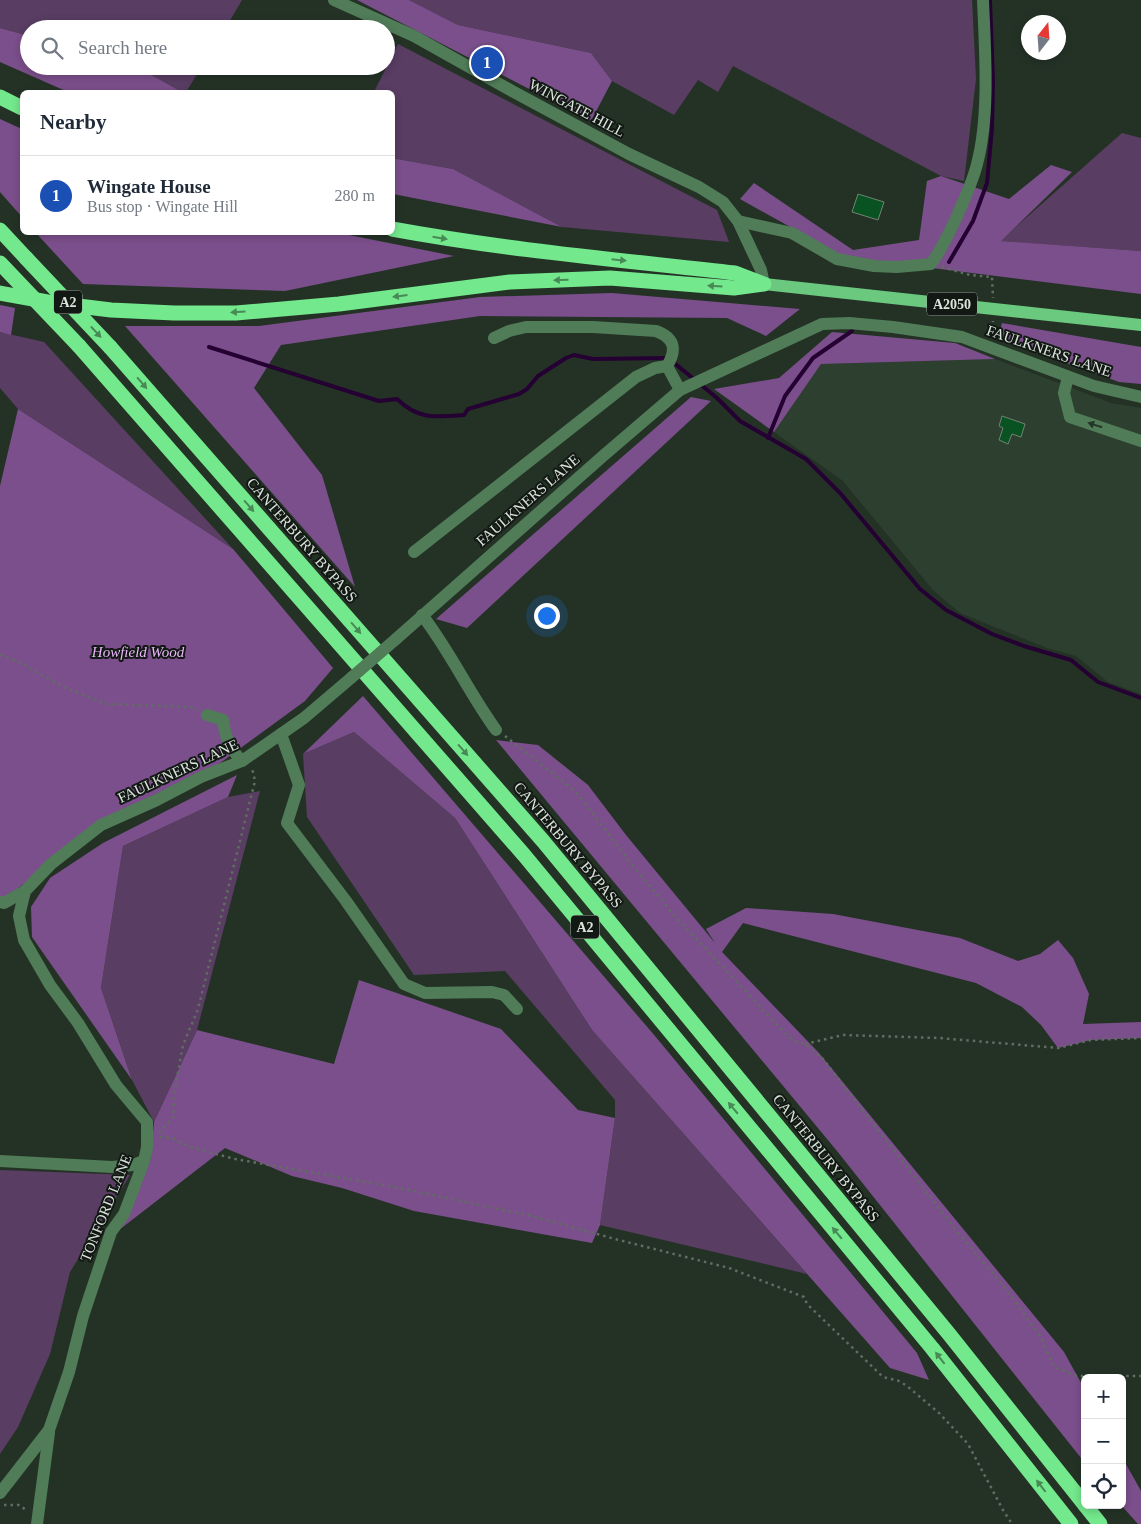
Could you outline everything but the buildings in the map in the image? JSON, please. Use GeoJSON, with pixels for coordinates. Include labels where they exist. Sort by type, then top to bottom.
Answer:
{"type":"FeatureCollection","features":[{"type":"Feature","properties":{"kind":"highway"},"geometry":{"type":"LineString","coordinates":[[0,97],[20,107]]}},
{"type":"Feature","properties":{"kind":"highway","name":"CANTERBURY BYPASS"},"geometry":{"type":"LineString","coordinates":[[0,230],[110,347],[543,841],[949,1334],[1081,1500]]}},
{"type":"Feature","properties":{"kind":"highway"},"geometry":{"type":"LineString","coordinates":[[395,230],[434,237],[537,251],[735,273],[764,284]]}},
{"type":"Feature","properties":{"kind":"highway","name":"A2"},"geometry":{"type":"LineString","coordinates":[[0,263],[79,346],[524,854],[932,1348],[1071,1524]]}},
{"type":"Feature","properties":{"kind":"highway"},"geometry":{"type":"LineString","coordinates":[[0,293],[54,303],[111,310],[227,313],[338,304],[530,280],[610,278],[734,288],[764,284]]}},
{"type":"Feature","properties":{"kind":"highway","name":"CANTERBURY BYPASS"},"geometry":{"type":"LineString","coordinates":[[1088,1509],[1100,1524]]}},
{"type":"Feature","properties":{"kind":"main road","name":"A2050"},"geometry":{"type":"LineString","coordinates":[[764,284],[1141,325]]}},
{"type":"Feature","properties":{"kind":"street","name":"WINGATE HILL"},"geometry":{"type":"LineString","coordinates":[[334,0],[378,20]]}},
{"type":"Feature","properties":{"kind":"street"},"geometry":{"type":"LineString","coordinates":[[738,221],[792,233],[836,259],[874,266],[897,267],[931,264],[939,254],[955,220],[977,164],[982,139],[984,108],[984,0]]}},
{"type":"Feature","properties":{"kind":"street","name":"WINGATE HILL"},"geometry":{"type":"LineString","coordinates":[[395,27],[723,202],[738,221],[761,270],[764,284]]}},
{"type":"Feature","properties":{"kind":"street","name":"FAULKNERS LANE"},"geometry":{"type":"LineString","coordinates":[[0,902],[4,904],[25,891],[51,864],[101,825],[157,800],[201,777],[242,761],[304,718],[603,456],[685,388],[822,324],[849,323],[962,337],[1094,386],[1141,396]]}},
{"type":"Feature","properties":{"kind":"street"},"geometry":{"type":"LineString","coordinates":[[494,338],[509,331],[526,327],[593,327],[656,331],[665,334],[670,340],[673,352],[669,363]]}},
{"type":"Feature","properties":{"kind":"street"},"geometry":{"type":"LineString","coordinates":[[669,363],[685,388]]}},
{"type":"Feature","properties":{"kind":"street"},"geometry":{"type":"LineString","coordinates":[[414,552],[636,376],[669,363]]}},
{"type":"Feature","properties":{"kind":"street"},"geometry":{"type":"LineString","coordinates":[[1068,377],[1064,393],[1070,417],[1141,441]]}},
{"type":"Feature","properties":{"kind":"street"},"geometry":{"type":"LineString","coordinates":[[422,616],[436,634],[480,708],[496,730]]}},
{"type":"Feature","properties":{"kind":"street"},"geometry":{"type":"LineString","coordinates":[[207,715],[222,720],[224,734],[233,751],[242,761]]}},
{"type":"Feature","properties":{"kind":"street"},"geometry":{"type":"LineString","coordinates":[[281,734],[299,785],[286,823],[346,901],[404,984],[425,993],[492,992],[504,995],[517,1009]]}},
{"type":"Feature","properties":{"kind":"street","name":"TONFORD LANE"},"geometry":{"type":"LineString","coordinates":[[0,1493],[49,1430],[69,1372],[83,1316],[111,1232],[124,1214],[144,1161],[147,1147],[147,1122],[116,1085],[78,1023],[50,985],[24,940],[20,916],[25,891]]}},
{"type":"Feature","properties":{"kind":"street"},"geometry":{"type":"LineString","coordinates":[[0,1161],[112,1167],[133,1165],[144,1161]]}},
{"type":"Feature","properties":{"kind":"street"},"geometry":{"type":"LineString","coordinates":[[34,1519],[49,1430]]}},
{"type":"Feature","properties":{"kind":"path"},"geometry":{"type":"LineString","coordinates":[[0,655],[21,663],[63,687],[106,704],[190,707],[207,715]]}},
{"type":"Feature","properties":{"kind":"path"},"geometry":{"type":"LineString","coordinates":[[496,730],[569,786],[582,799],[629,861],[674,915],[778,1026],[794,1041],[805,1044],[823,1059],[952,1225],[1004,1287],[1040,1336],[1054,1368],[1077,1376],[1141,1376]]}},
{"type":"Feature","properties":{"kind":"path"},"geometry":{"type":"LineString","coordinates":[[147,1147],[174,1116],[174,1094],[183,1045],[198,1009],[255,782],[253,769],[242,761]]}},
{"type":"Feature","properties":{"kind":"path"},"geometry":{"type":"LineString","coordinates":[[805,1044],[843,1035],[938,1038],[1058,1048],[1091,1040],[1141,1038]]}},
{"type":"Feature","properties":{"kind":"path"},"geometry":{"type":"LineString","coordinates":[[147,1147],[161,1136],[172,1138],[193,1148],[235,1159],[394,1187],[520,1213],[729,1268],[804,1296],[807,1304],[883,1377],[898,1381],[907,1386],[939,1413],[968,1444],[1012,1524]]}},
{"type":"Feature","properties":{"kind":"path"},"geometry":{"type":"LineString","coordinates":[[0,1506],[20,1504],[34,1519]]}},
{"type":"Feature","properties":{"kind":"shaded area"},"geometry":{"type":"Polygon","coordinates":[[[0,0],[242,0],[230,20],[20,20],[20,34],[0,28],[0,0]]]}},
{"type":"Feature","properties":{"kind":"shaded area"},"geometry":{"type":"Polygon","coordinates":[[[409,0],[972,0],[976,79],[964,181],[941,176],[733,66],[718,92],[698,80],[674,115],[612,81],[591,53],[458,25],[409,0]]]}},
{"type":"Feature","properties":{"kind":"shaded area"},"geometry":{"type":"Polygon","coordinates":[[[398,44],[717,210],[729,242],[562,227],[453,169],[395,158],[395,90],[375,90],[382,75],[395,75],[395,50],[398,44]]]}},
{"type":"Feature","properties":{"kind":"shaded area"},"geometry":{"type":"Polygon","coordinates":[[[152,75],[196,75],[187,90],[178,90],[152,75]]]}},
{"type":"Feature","properties":{"kind":"shaded area"},"geometry":{"type":"Polygon","coordinates":[[[1122,133],[1141,138],[1141,251],[1000,241],[1122,133]]]}},
{"type":"Feature","properties":{"kind":"shaded area"},"geometry":{"type":"Polygon","coordinates":[[[0,332],[44,342],[233,549],[18,409],[0,388],[0,332]]]}},
{"type":"Feature","properties":{"kind":"shaded area"},"geometry":{"type":"Polygon","coordinates":[[[995,359],[1111,403],[1141,408],[1141,694],[1108,682],[1076,656],[1047,648],[960,613],[933,590],[843,481],[774,432],[821,364],[995,359]]]}},
{"type":"Feature","properties":{"kind":"shaded area"},"geometry":{"type":"Polygon","coordinates":[[[354,732],[455,818],[592,1030],[807,1274],[600,1225],[615,1118],[615,1100],[505,971],[414,975],[307,817],[303,754],[354,732]]]}},
{"type":"Feature","properties":{"kind":"shaded area"},"geometry":{"type":"Polygon","coordinates":[[[260,791],[197,1030],[154,1122],[132,1080],[101,988],[123,846],[228,797],[260,791]]]}},
{"type":"Feature","properties":{"kind":"shaded area"},"geometry":{"type":"Polygon","coordinates":[[[0,1170],[130,1175],[70,1272],[50,1354],[18,1427],[0,1454],[0,1170]]]}},
{"type":"Feature","properties":{"kind":"green space"},"geometry":{"type":"Polygon","coordinates":[[[357,0],[409,0],[458,25],[591,53],[612,81],[591,121],[357,0]]]}},
{"type":"Feature","properties":{"kind":"green space"},"geometry":{"type":"Polygon","coordinates":[[[0,28],[20,34],[20,71],[0,62],[0,28]]]}},
{"type":"Feature","properties":{"kind":"green space"},"geometry":{"type":"Polygon","coordinates":[[[29,75],[152,75],[178,90],[63,90],[29,75]]]}},
{"type":"Feature","properties":{"kind":"green space"},"geometry":{"type":"Polygon","coordinates":[[[0,119],[20,128],[20,215],[0,192],[0,119]]]}},
{"type":"Feature","properties":{"kind":"green space"},"geometry":{"type":"Polygon","coordinates":[[[395,159],[453,169],[562,227],[395,194],[395,159]]]}},
{"type":"Feature","properties":{"kind":"green space"},"geometry":{"type":"Polygon","coordinates":[[[1051,165],[1072,172],[1001,241],[1141,251],[1141,294],[844,257],[740,199],[754,183],[853,250],[919,240],[927,181],[941,176],[1009,199],[1051,165]]]}},
{"type":"Feature","properties":{"kind":"green space"},"geometry":{"type":"Polygon","coordinates":[[[38,235],[349,235],[454,256],[285,291],[83,284],[38,235]]]}},
{"type":"Feature","properties":{"kind":"green space"},"geometry":{"type":"Polygon","coordinates":[[[612,293],[800,309],[766,336],[727,318],[480,316],[281,345],[254,388],[322,475],[355,587],[125,326],[259,326],[480,297],[612,293]]]}},
{"type":"Feature","properties":{"kind":"green space"},"geometry":{"type":"Polygon","coordinates":[[[0,305],[15,308],[11,335],[0,332],[0,305]]]}},
{"type":"Feature","properties":{"kind":"green space"},"geometry":{"type":"Polygon","coordinates":[[[1002,323],[1141,347],[1141,384],[1119,382],[998,338],[1002,323]]]}},
{"type":"Feature","properties":{"kind":"green space"},"geometry":{"type":"Polygon","coordinates":[[[832,332],[955,343],[995,359],[821,364],[774,432],[714,389],[779,378],[832,332]]]}},
{"type":"Feature","properties":{"kind":"green space"},"geometry":{"type":"Polygon","coordinates":[[[691,397],[711,401],[467,628],[436,619],[691,397]]]}},
{"type":"Feature","properties":{"kind":"green space","name":"Howfield Wood"},"geometry":{"type":"Polygon","coordinates":[[[18,409],[233,549],[333,668],[305,701],[201,777],[101,825],[0,902],[0,486],[18,409]]]}},
{"type":"Feature","properties":{"kind":"green space"},"geometry":{"type":"Polygon","coordinates":[[[363,696],[655,1036],[917,1353],[929,1380],[890,1368],[592,1030],[455,818],[354,732],[303,754],[363,696]]]}},
{"type":"Feature","properties":{"kind":"green space"},"geometry":{"type":"Polygon","coordinates":[[[496,740],[538,745],[588,785],[626,835],[715,943],[706,929],[746,908],[833,914],[960,938],[1018,961],[1040,954],[1058,940],[1073,958],[1089,994],[1083,1024],[1141,1022],[1141,1038],[1091,1040],[1058,1048],[1041,1025],[1022,1007],[976,983],[743,923],[722,952],[819,1053],[1064,1352],[1081,1383],[1081,1458],[837,1151],[496,740]]]}},
{"type":"Feature","properties":{"kind":"green space"},"geometry":{"type":"Polygon","coordinates":[[[237,775],[228,797],[123,846],[101,988],[132,1080],[32,937],[31,907],[50,878],[103,843],[237,775]]]}},
{"type":"Feature","properties":{"kind":"green space"},"geometry":{"type":"Polygon","coordinates":[[[359,980],[501,1029],[578,1110],[615,1118],[600,1225],[592,1243],[414,1211],[342,1188],[292,1176],[225,1148],[119,1230],[150,1162],[154,1122],[197,1030],[334,1064],[359,980]]]}},
{"type":"Feature","properties":{"kind":"green space"},"geometry":{"type":"Polygon","coordinates":[[[1126,1464],[1141,1491],[1141,1524],[1138,1524],[1125,1509],[1126,1464]]]}},
{"type":"Feature","properties":{"kind":"waterway"},"geometry":{"type":"LineString","coordinates":[[949,262],[973,221],[987,183],[992,128],[993,80],[990,0]]}},
{"type":"Feature","properties":{"kind":"waterway"},"geometry":{"type":"LineString","coordinates":[[768,438],[785,396],[813,358],[852,331]]}},
{"type":"Feature","properties":{"kind":"waterway"},"geometry":{"type":"LineString","coordinates":[[209,347],[379,401],[397,399],[413,411],[428,416],[464,415],[468,409],[519,394],[527,389],[538,376],[574,355],[593,359],[667,358]]}},
{"type":"Feature","properties":{"kind":"waterway"},"geometry":{"type":"LineString","coordinates":[[673,362],[695,380]]}},
{"type":"Feature","properties":{"kind":"waterway"},"geometry":{"type":"LineString","coordinates":[[700,384],[740,421],[806,459],[841,494],[920,589],[946,610],[992,634],[1071,660],[1098,682],[1141,698]]}},
{"type":"Feature","properties":{"kind":"place","name":"Wingate House"},"geometry":{"type":"Point","coordinates":[487,63]}}]}
